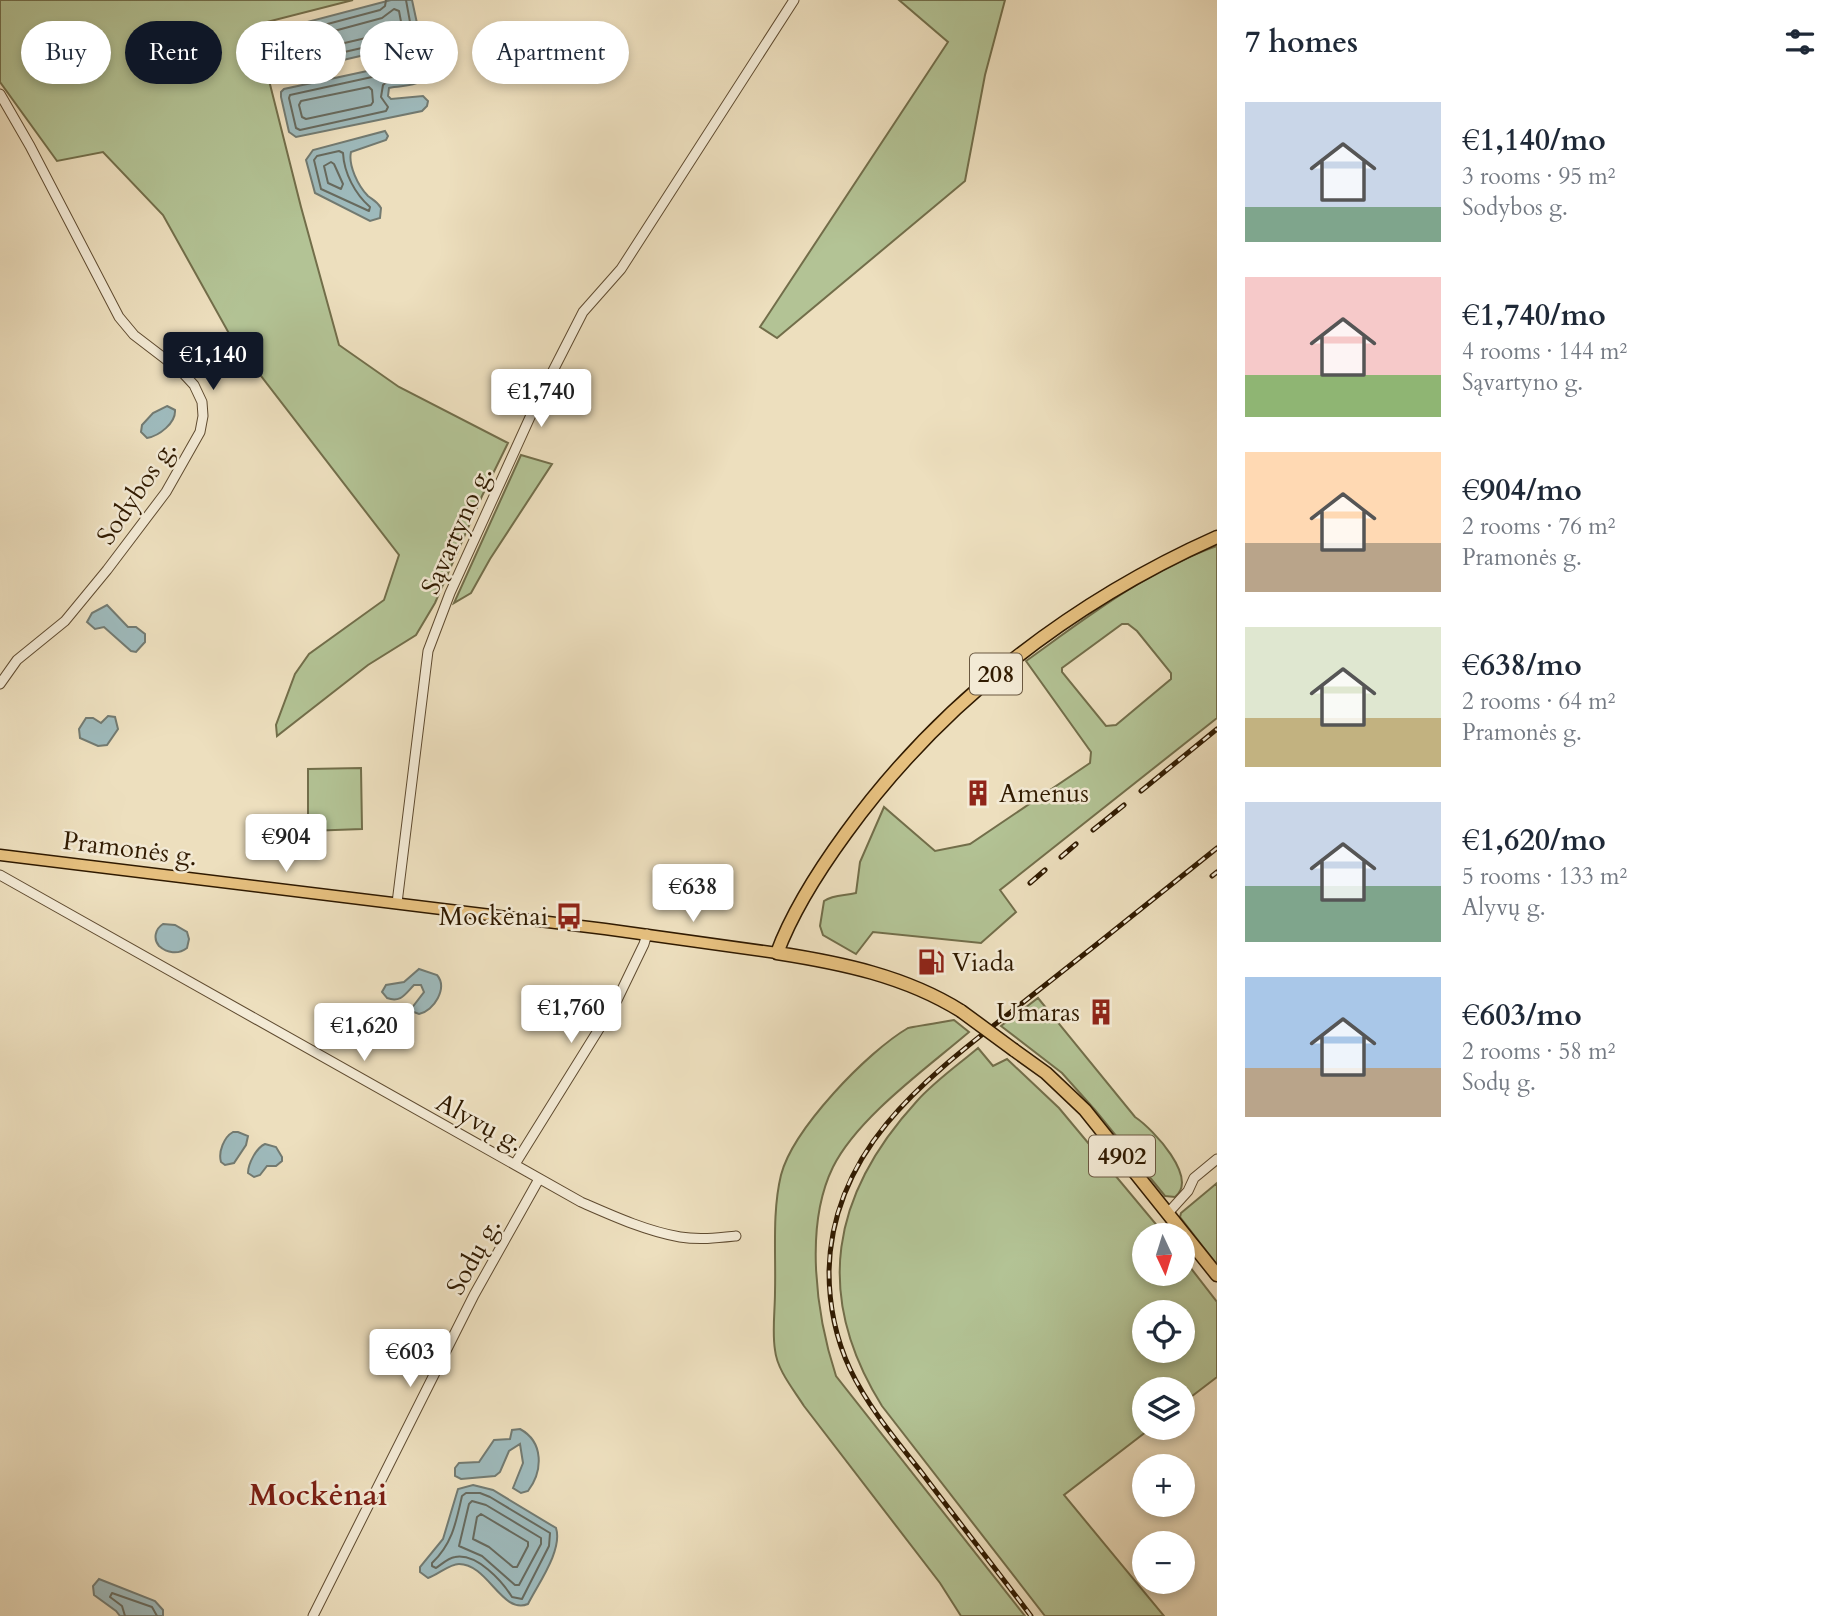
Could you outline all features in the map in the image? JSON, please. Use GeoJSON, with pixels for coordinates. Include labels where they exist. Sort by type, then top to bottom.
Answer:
{"type":"FeatureCollection","features":[{"type":"Feature","properties":{"kind":"highway","name":"208"},"geometry":{"type":"LineString","coordinates":[[777,953],[790,920],[848,830],[901,763],[955,709],[998,672],[1084,609],[1150,569],[1217,537]]}},
{"type":"Feature","properties":{"kind":"highway","name":"Pramonės g."},"geometry":{"type":"LineString","coordinates":[[777,953],[839,964],[893,978],[920,989],[961,1011],[1046,1073],[1085,1110],[1217,1275]]}},
{"type":"Feature","properties":{"kind":"main road","name":"Pramonės g."},"geometry":{"type":"LineString","coordinates":[[0,855],[647,934],[777,953]]}},
{"type":"Feature","properties":{"kind":"street","name":"Sąvartyno g."},"geometry":{"type":"LineString","coordinates":[[397,903],[428,652],[450,593],[537,404],[583,312],[621,269],[794,0]]}},
{"type":"Feature","properties":{"kind":"street","name":"Sodybos g."},"geometry":{"type":"LineString","coordinates":[[0,93],[119,317],[134,335],[181,371],[194,385],[202,402],[203,416],[200,432],[148,519],[65,621],[17,660],[0,684]]}},
{"type":"Feature","properties":{"kind":"street","name":"Alyvų g."},"geometry":{"type":"LineString","coordinates":[[0,875],[581,1202],[616,1218],[680,1237],[702,1239],[736,1236]]}},
{"type":"Feature","properties":{"kind":"street"},"geometry":{"type":"LineString","coordinates":[[515,1164],[617,1000],[647,934]]}},
{"type":"Feature","properties":{"kind":"street"},"geometry":{"type":"LineString","coordinates":[[1168,1213],[1188,1191],[1194,1178],[1217,1159]]}},
{"type":"Feature","properties":{"kind":"street","name":"Sodų g."},"geometry":{"type":"LineString","coordinates":[[313,1616],[474,1295],[539,1179]]}},
{"type":"Feature","properties":{"kind":"green space"},"geometry":{"type":"Polygon","coordinates":[[[0,0],[353,0],[271,21],[236,21],[236,84],[270,84],[339,345],[399,387],[508,443],[435,603],[416,635],[368,665],[277,736],[276,725],[295,674],[309,654],[384,600],[399,555],[231,337],[163,215],[103,152],[57,161],[0,82],[0,0]]]}},
{"type":"Feature","properties":{"kind":"green space"},"geometry":{"type":"Polygon","coordinates":[[[899,0],[1005,0],[985,75],[965,181],[777,338],[760,327],[948,42],[899,0]]]}},
{"type":"Feature","properties":{"kind":"green space"},"geometry":{"type":"Polygon","coordinates":[[[521,455],[552,464],[471,593],[454,603],[521,455]]]}},
{"type":"Feature","properties":{"kind":"green space"},"geometry":{"type":"Polygon","coordinates":[[[1217,546],[1217,718],[1000,890],[1016,912],[981,943],[873,932],[856,954],[823,935],[820,926],[824,901],[835,896],[856,893],[860,862],[884,807],[935,851],[970,844],[1090,763],[1091,752],[1026,661],[1117,597],[1191,556],[1217,546]],[[1122,624],[1062,668],[1062,672],[1106,726],[1116,725],[1171,679],[1171,673],[1137,631],[1128,624],[1122,624]]]}},
{"type":"Feature","properties":{"kind":"green space"},"geometry":{"type":"Polygon","coordinates":[[[361,768],[362,829],[308,831],[308,769],[361,768]]]}},
{"type":"Feature","properties":{"kind":"green space"},"geometry":{"type":"Polygon","coordinates":[[[1038,998],[1135,1117],[1171,1154],[1181,1178],[1181,1189],[1175,1197],[1165,1196],[1062,1073],[1001,1026],[1038,998]]]}},
{"type":"Feature","properties":{"kind":"green space"},"geometry":{"type":"Polygon","coordinates":[[[954,1020],[969,1032],[876,1112],[844,1148],[833,1167],[818,1216],[816,1271],[819,1299],[836,1376],[1025,1616],[961,1616],[940,1583],[804,1406],[782,1372],[774,1343],[776,1204],[781,1175],[788,1156],[800,1136],[834,1093],[891,1039],[908,1028],[954,1020]]]}},
{"type":"Feature","properties":{"kind":"green space"},"geometry":{"type":"Polygon","coordinates":[[[978,1048],[993,1066],[1007,1059],[1059,1108],[1155,1223],[1132,1223],[1132,1286],[1195,1286],[1195,1274],[1217,1302],[1217,1377],[1195,1394],[1195,1377],[1132,1377],[1132,1440],[1135,1440],[1064,1495],[1132,1577],[1132,1594],[1146,1594],[1164,1616],[1045,1616],[882,1406],[860,1365],[846,1325],[840,1286],[841,1247],[850,1210],[866,1173],[888,1137],[917,1101],[978,1048]]]}},
{"type":"Feature","properties":{"kind":"green space"},"geometry":{"type":"Polygon","coordinates":[[[1217,1183],[1217,1265],[1195,1236],[1195,1223],[1185,1223],[1180,1217],[1181,1213],[1217,1183]]]}},
{"type":"Feature","properties":{"kind":"water"},"geometry":{"type":"Polygon","coordinates":[[[391,0],[412,0],[417,21],[360,21],[360,56],[346,59],[346,21],[311,21],[391,0]]]}},
{"type":"Feature","properties":{"kind":"water"},"geometry":{"type":"Polygon","coordinates":[[[360,73],[360,84],[416,84],[389,88],[388,96],[391,99],[423,96],[428,101],[427,106],[422,111],[296,137],[289,132],[281,97],[284,89],[307,84],[346,84],[346,76],[360,73]]]}},
{"type":"Feature","properties":{"kind":"water"},"geometry":{"type":"Polygon","coordinates":[[[385,131],[388,136],[386,140],[351,152],[350,157],[352,169],[361,187],[381,208],[380,218],[370,221],[315,193],[306,160],[313,150],[385,131]]]}},
{"type":"Feature","properties":{"kind":"water"},"geometry":{"type":"Polygon","coordinates":[[[167,406],[175,410],[173,420],[161,432],[147,438],[141,432],[142,425],[153,413],[167,406]]]}},
{"type":"Feature","properties":{"kind":"water"},"geometry":{"type":"Polygon","coordinates":[[[107,605],[128,627],[136,627],[145,634],[145,642],[136,652],[131,651],[104,627],[95,629],[87,622],[92,613],[107,605]]]}},
{"type":"Feature","properties":{"kind":"water"},"geometry":{"type":"Polygon","coordinates":[[[108,716],[115,717],[118,729],[107,745],[98,746],[80,738],[79,729],[86,718],[93,718],[101,723],[108,716]]]}},
{"type":"Feature","properties":{"kind":"water"},"geometry":{"type":"Polygon","coordinates":[[[163,924],[175,925],[187,932],[187,948],[173,952],[159,946],[156,934],[163,924]]]}},
{"type":"Feature","properties":{"kind":"water"},"geometry":{"type":"Polygon","coordinates":[[[419,969],[437,975],[441,986],[434,1004],[419,1014],[411,1009],[424,992],[421,985],[414,985],[402,997],[396,999],[387,998],[382,992],[386,985],[404,982],[419,969]]]}},
{"type":"Feature","properties":{"kind":"water"},"geometry":{"type":"Polygon","coordinates":[[[233,1132],[248,1136],[246,1145],[234,1163],[225,1165],[220,1158],[221,1149],[224,1141],[233,1132]]]}},
{"type":"Feature","properties":{"kind":"water"},"geometry":{"type":"Polygon","coordinates":[[[265,1144],[276,1147],[282,1161],[276,1166],[267,1166],[260,1175],[254,1177],[248,1173],[249,1165],[265,1144]]]}},
{"type":"Feature","properties":{"kind":"water"},"geometry":{"type":"Polygon","coordinates":[[[520,1429],[533,1441],[539,1457],[536,1475],[528,1491],[521,1493],[513,1488],[523,1463],[520,1444],[509,1451],[500,1472],[495,1476],[461,1479],[455,1476],[455,1468],[459,1463],[479,1462],[494,1440],[510,1439],[512,1430],[520,1429]]]}},
{"type":"Feature","properties":{"kind":"water"},"geometry":{"type":"Polygon","coordinates":[[[473,1485],[493,1490],[556,1528],[553,1556],[528,1604],[510,1602],[469,1566],[455,1564],[428,1578],[420,1572],[420,1567],[443,1539],[458,1489],[473,1485]]]}},
{"type":"Feature","properties":{"kind":"water"},"geometry":{"type":"Polygon","coordinates":[[[99,1579],[155,1601],[163,1610],[163,1616],[120,1616],[94,1595],[93,1586],[99,1579]]]}},
{"type":"Feature","properties":{"kind":"railway"},"geometry":{"type":"LineString","coordinates":[[1141,791],[1217,729]]}},
{"type":"Feature","properties":{"kind":"railway"},"geometry":{"type":"LineString","coordinates":[[1093,830],[1124,805]]}},
{"type":"Feature","properties":{"kind":"railway"},"geometry":{"type":"LineString","coordinates":[[1061,857],[1076,844]]}},
{"type":"Feature","properties":{"kind":"railway"},"geometry":{"type":"LineString","coordinates":[[1031,1616],[883,1423],[850,1369],[837,1334],[830,1296],[829,1271],[835,1224],[849,1182],[871,1145],[898,1111],[929,1079],[1217,848]]}},
{"type":"Feature","properties":{"kind":"railway"},"geometry":{"type":"LineString","coordinates":[[1030,883],[1045,870]]}},
{"type":"Feature","properties":{"kind":"railway"},"geometry":{"type":"LineString","coordinates":[[1212,876],[1217,872]]}},
{"type":"Feature","properties":{"kind":"place","name":"Amenus"},"geometry":{"type":"Point","coordinates":[978,793]}},
{"type":"Feature","properties":{"kind":"place","name":"Mockėnai"},"geometry":{"type":"Point","coordinates":[569,916]}},
{"type":"Feature","properties":{"kind":"place","name":"Viada"},"geometry":{"type":"Point","coordinates":[931,962]}},
{"type":"Feature","properties":{"kind":"place","name":"Umaras"},"geometry":{"type":"Point","coordinates":[1101,1012]}},
{"type":"Feature","properties":{"kind":"district","name":"Mockėnai"},"geometry":{"type":"Point","coordinates":[318,1495]}}]}
